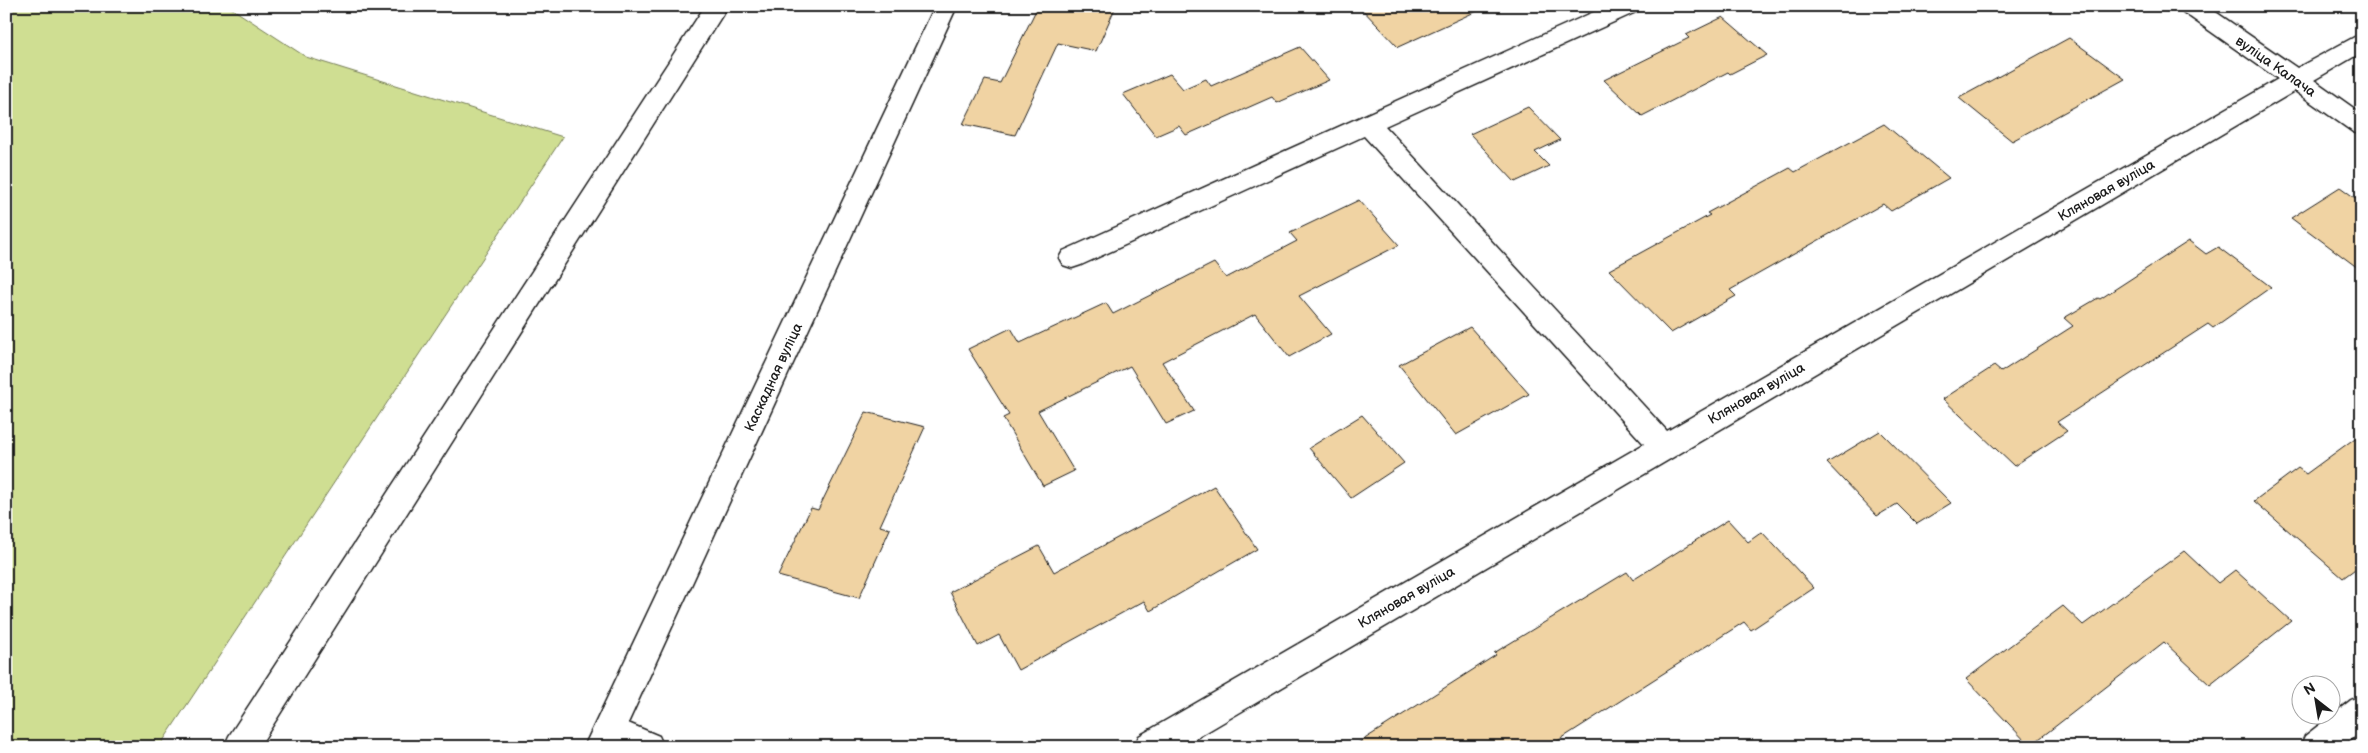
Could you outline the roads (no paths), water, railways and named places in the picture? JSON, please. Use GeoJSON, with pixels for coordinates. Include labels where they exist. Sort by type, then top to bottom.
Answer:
{"type":"FeatureCollection","features":[{"type":"Feature","properties":{"kind":"street"},"geometry":{"type":"LineString","coordinates":[[240,747],[717,6]]}},
{"type":"Feature","properties":{"kind":"street","name":"Каскадная вуліца"},"geometry":{"type":"LineString","coordinates":[[604,739],[946,6]]}},
{"type":"Feature","properties":{"kind":"street"},"geometry":{"type":"LineString","coordinates":[[1072,258],[1628,6]]}},
{"type":"Feature","properties":{"kind":"street","name":"вуліца Калача"},"geometry":{"type":"LineString","coordinates":[[2191,6],[2362,126]]}},
{"type":"Feature","properties":{"kind":"street","name":"Кляновая вуліца"},"geometry":{"type":"LineString","coordinates":[[1150,747],[2362,41]]}},
{"type":"Feature","properties":{"kind":"street"},"geometry":{"type":"LineString","coordinates":[[1368,124],[1664,447]]}},
{"type":"Feature","properties":{"kind":"street"},"geometry":{"type":"LineString","coordinates":[[2316,747],[2362,711]]}},
{"type":"Feature","properties":{"kind":"street"},"geometry":{"type":"LineString","coordinates":[[604,739],[648,747]]}}]}
